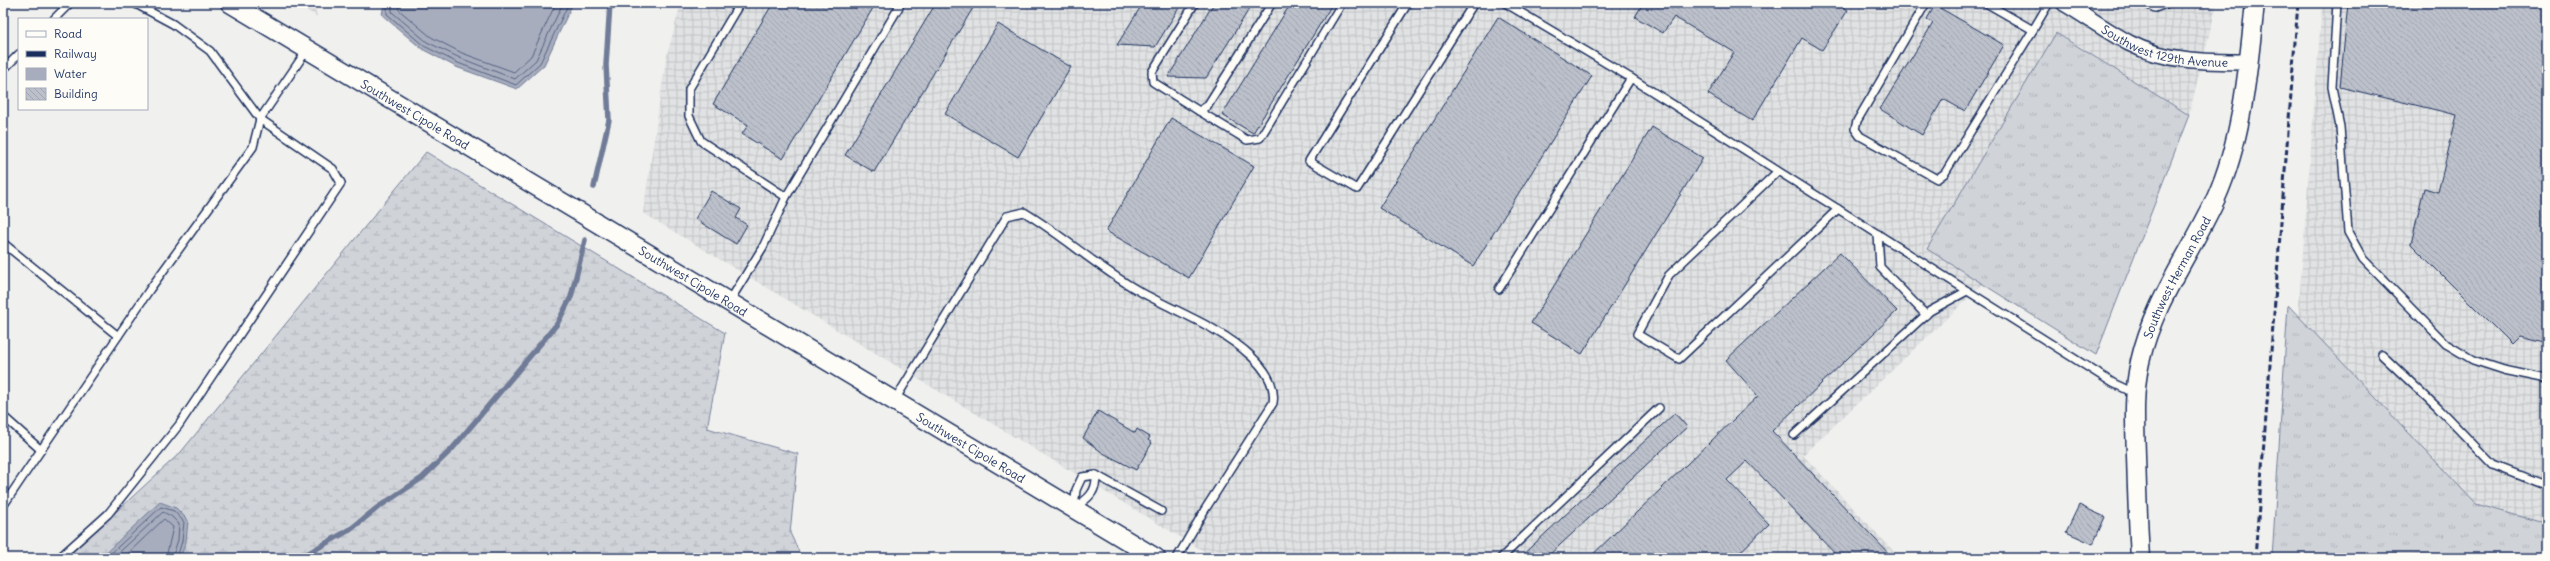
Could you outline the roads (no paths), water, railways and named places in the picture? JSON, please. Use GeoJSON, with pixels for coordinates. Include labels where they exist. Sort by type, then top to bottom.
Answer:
{"type":"FeatureCollection","features":[{"type":"Feature","properties":{"kind":"street","name":"Southwest Cipole Road"},"geometry":{"type":"LineString","coordinates":[[230,3],[1156,558]]}},
{"type":"Feature","properties":{"kind":"street","name":"Southwest 129th Avenue"},"geometry":{"type":"LineString","coordinates":[[2064,3],[2130,43],[2156,53],[2213,62],[2249,62]]}},
{"type":"Feature","properties":{"kind":"street","name":"Southwest Herman Road"},"geometry":{"type":"LineString","coordinates":[[2140,558],[2136,394],[2140,363],[2150,330],[2163,297],[2216,198],[2227,170],[2236,139],[2249,62],[2256,3]]}},
{"type":"Feature","properties":{"kind":"lane"},"geometry":{"type":"LineString","coordinates":[[55,18],[70,3]]}},
{"type":"Feature","properties":{"kind":"lane"},"geometry":{"type":"LineString","coordinates":[[59,558],[108,514],[178,425],[341,183],[333,169],[260,119],[210,51],[173,24],[134,3]]}},
{"type":"Feature","properties":{"kind":"lane"},"geometry":{"type":"LineString","coordinates":[[740,3],[689,89],[689,116],[701,141],[786,197]]}},
{"type":"Feature","properties":{"kind":"lane"},"geometry":{"type":"LineString","coordinates":[[729,302],[763,247],[786,197],[899,7],[897,3]]}},
{"type":"Feature","properties":{"kind":"lane"},"geometry":{"type":"LineString","coordinates":[[1195,3],[1152,72],[1153,82],[1247,140],[1260,138],[1342,3]]}},
{"type":"Feature","properties":{"kind":"lane"},"geometry":{"type":"LineString","coordinates":[[1199,111],[1207,106],[1272,3]]}},
{"type":"Feature","properties":{"kind":"lane"},"geometry":{"type":"LineString","coordinates":[[1408,3],[1309,161],[1357,189],[1474,3]]}},
{"type":"Feature","properties":{"kind":"lane"},"geometry":{"type":"LineString","coordinates":[[1505,3],[1631,78],[1777,172],[1878,234],[2113,383],[2136,394]]}},
{"type":"Feature","properties":{"kind":"lane"},"geometry":{"type":"LineString","coordinates":[[1926,3],[1857,121],[1855,129],[1860,136],[1937,179],[1944,173],[2049,3]]}},
{"type":"Feature","properties":{"kind":"lane"},"geometry":{"type":"LineString","coordinates":[[1986,3],[2033,30]]}},
{"type":"Feature","properties":{"kind":"lane"},"geometry":{"type":"LineString","coordinates":[[2144,3],[2155,8],[2168,3]]}},
{"type":"Feature","properties":{"kind":"lane"},"geometry":{"type":"LineString","coordinates":[[2337,3],[2332,87],[2340,127],[2348,232],[2363,259],[2446,344],[2473,360],[2504,370],[2547,379]]}},
{"type":"Feature","properties":{"kind":"lane"},"geometry":{"type":"LineString","coordinates":[[3,506],[150,289],[253,148],[260,119],[308,49]]}},
{"type":"Feature","properties":{"kind":"lane"},"geometry":{"type":"LineString","coordinates":[[3,70],[18,55]]}},
{"type":"Feature","properties":{"kind":"lane"},"geometry":{"type":"LineString","coordinates":[[1499,289],[1631,78]]}},
{"type":"Feature","properties":{"kind":"lane"},"geometry":{"type":"LineString","coordinates":[[1777,172],[1670,275],[1637,334],[1679,359],[1838,209]]}},
{"type":"Feature","properties":{"kind":"lane"},"geometry":{"type":"LineString","coordinates":[[894,400],[1008,216],[1024,212],[1052,229],[1088,259],[1138,290],[1223,334],[1252,356],[1268,375],[1275,393],[1273,403],[1204,511],[1177,558]]}},
{"type":"Feature","properties":{"kind":"lane"},"geometry":{"type":"LineString","coordinates":[[1878,234],[1880,266],[1926,315]]}},
{"type":"Feature","properties":{"kind":"lane"},"geometry":{"type":"LineString","coordinates":[[3,243],[118,336]]}},
{"type":"Feature","properties":{"kind":"lane"},"geometry":{"type":"LineString","coordinates":[[1794,435],[1926,315],[1943,303],[1967,291]]}},
{"type":"Feature","properties":{"kind":"lane"},"geometry":{"type":"LineString","coordinates":[[2382,355],[2438,408],[2492,465],[2547,486]]}},
{"type":"Feature","properties":{"kind":"lane"},"geometry":{"type":"LineString","coordinates":[[1501,558],[1659,408]]}},
{"type":"Feature","properties":{"kind":"lane"},"geometry":{"type":"LineString","coordinates":[[3,416],[41,450]]}},
{"type":"Feature","properties":{"kind":"lane"},"geometry":{"type":"LineString","coordinates":[[1074,508],[1089,498],[1096,486],[1096,475]]}},
{"type":"Feature","properties":{"kind":"lane"},"geometry":{"type":"LineString","coordinates":[[1074,508],[1076,490],[1082,477],[1096,475],[1161,511]]}},
{"type":"Feature","properties":{"kind":"water"},"geometry":{"type":"Polygon","coordinates":[[[384,3],[573,3],[544,65],[517,89],[456,67],[422,49],[382,15],[384,3]]]}},
{"type":"Feature","properties":{"kind":"water"},"geometry":{"type":"Polygon","coordinates":[[[160,502],[176,508],[188,520],[186,542],[180,558],[100,558],[160,502]]]}},
{"type":"Feature","properties":{"kind":"waterway"},"geometry":{"type":"LineString","coordinates":[[594,187],[609,120],[606,65],[610,3]]}},
{"type":"Feature","properties":{"kind":"waterway"},"geometry":{"type":"LineString","coordinates":[[300,558],[351,529],[377,508],[422,478],[452,449],[557,324],[571,297],[585,240]]}},
{"type":"Feature","properties":{"kind":"railway"},"geometry":{"type":"LineString","coordinates":[[2255,558],[2298,3]]}}]}
